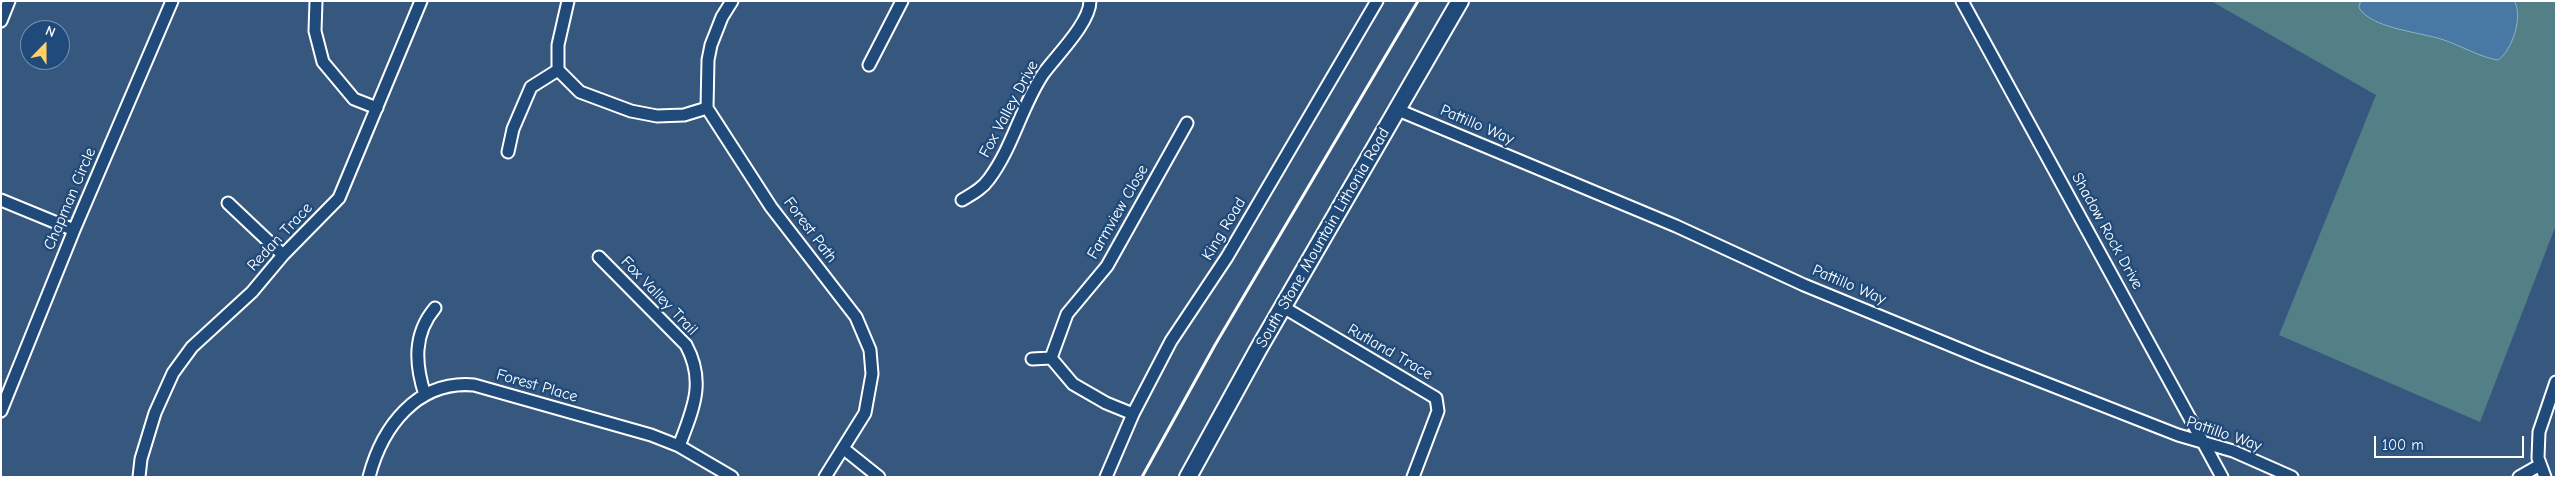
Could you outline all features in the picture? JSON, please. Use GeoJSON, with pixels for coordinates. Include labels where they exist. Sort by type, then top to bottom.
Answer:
{"type":"FeatureCollection","features":[{"type":"Feature","properties":{"kind":"main road","name":"South Stone Mountain Lithonia Road"},"geometry":{"type":"LineString","coordinates":[[1188,477],[1460,1]]}},
{"type":"Feature","properties":{"kind":"street"},"geometry":{"type":"LineString","coordinates":[[1,21],[9,1]]}},
{"type":"Feature","properties":{"kind":"street","name":"Chapman Circle"},"geometry":{"type":"LineString","coordinates":[[1,411],[74,230],[172,1]]}},
{"type":"Feature","properties":{"kind":"street"},"geometry":{"type":"LineString","coordinates":[[316,1],[315,31],[322,62],[354,99],[377,108]]}},
{"type":"Feature","properties":{"kind":"street","name":"Redan Trace"},"geometry":{"type":"LineString","coordinates":[[139,477],[155,413],[173,373],[192,347],[252,292],[283,255],[339,198],[421,1]]}},
{"type":"Feature","properties":{"kind":"street"},"geometry":{"type":"LineString","coordinates":[[568,1],[558,45],[558,70],[580,92],[631,111],[657,116],[684,115],[707,108],[708,60],[711,45],[722,17],[732,1]]}},
{"type":"Feature","properties":{"kind":"street"},"geometry":{"type":"LineString","coordinates":[[869,65],[902,1]]}},
{"type":"Feature","properties":{"kind":"street","name":"Fox Valley Drive"},"geometry":{"type":"LineString","coordinates":[[962,200],[980,189],[989,180],[1006,153],[1043,75],[1076,33],[1090,1]]}},
{"type":"Feature","properties":{"kind":"street","name":"King Road"},"geometry":{"type":"LineString","coordinates":[[1106,477],[1133,414],[1171,341],[1227,257],[1377,1]]}},
{"type":"Feature","properties":{"kind":"street","name":"Shadow Rock Drive"},"geometry":{"type":"LineString","coordinates":[[1962,1],[2222,477]]}},
{"type":"Feature","properties":{"kind":"street"},"geometry":{"type":"LineString","coordinates":[[508,152],[513,129],[531,87],[558,70]]}},
{"type":"Feature","properties":{"kind":"street","name":"Forest Path"},"geometry":{"type":"LineString","coordinates":[[707,108],[771,207],[856,318],[870,350],[872,374],[865,413],[825,477]]}},
{"type":"Feature","properties":{"kind":"street","name":"Pattillo Way"},"geometry":{"type":"LineString","coordinates":[[1398,110],[1676,226],[1804,284],[1984,360],[2204,444],[2233,451],[2292,477]]}},
{"type":"Feature","properties":{"kind":"street","name":"Farmview Close"},"geometry":{"type":"LineString","coordinates":[[1051,358],[1067,314],[1107,266],[1187,123]]}},
{"type":"Feature","properties":{"kind":"street"},"geometry":{"type":"LineString","coordinates":[[1,200],[74,230]]}},
{"type":"Feature","properties":{"kind":"street"},"geometry":{"type":"LineString","coordinates":[[228,203],[283,255]]}},
{"type":"Feature","properties":{"kind":"street","name":"Fox Valley Trail"},"geometry":{"type":"LineString","coordinates":[[599,257],[686,345],[693,358],[697,387],[678,446]]}},
{"type":"Feature","properties":{"kind":"street"},"geometry":{"type":"LineString","coordinates":[[424,394],[417,370],[419,344],[423,322],[435,308]]}},
{"type":"Feature","properties":{"kind":"street","name":"Rutland Trace"},"geometry":{"type":"LineString","coordinates":[[1283,308],[1436,398],[1438,411],[1413,477]]}},
{"type":"Feature","properties":{"kind":"street"},"geometry":{"type":"LineString","coordinates":[[1032,359],[1051,358],[1073,384],[1106,403],[1133,414]]}},
{"type":"Feature","properties":{"kind":"street"},"geometry":{"type":"LineString","coordinates":[[2545,477],[2538,458],[2538,432],[2556,382]]}},
{"type":"Feature","properties":{"kind":"street","name":"Forest Place"},"geometry":{"type":"LineString","coordinates":[[369,477],[374,456],[388,430],[407,407],[424,394],[459,384],[474,385],[651,435],[678,446],[732,477]]}},
{"type":"Feature","properties":{"kind":"street"},"geometry":{"type":"LineString","coordinates":[[844,449],[879,477]]}},
{"type":"Feature","properties":{"kind":"street"},"geometry":{"type":"LineString","coordinates":[[2519,477],[2540,465]]}},
{"type":"Feature","properties":{"kind":"green space"},"geometry":{"type":"Polygon","coordinates":[[[2211,1],[2556,1],[2556,225],[2480,422],[2279,335],[2376,95],[2211,1]]]}},
{"type":"Feature","properties":{"kind":"water"},"geometry":{"type":"Polygon","coordinates":[[[2361,1],[2514,1],[2518,15],[2512,41],[2508,49],[2498,60],[2444,40],[2398,29],[2375,21],[2365,15],[2359,8],[2361,1]]]}},
{"type":"Feature","properties":{"kind":"railway"},"geometry":{"type":"LineString","coordinates":[[1142,477],[1215,345],[1418,1]]}}]}
